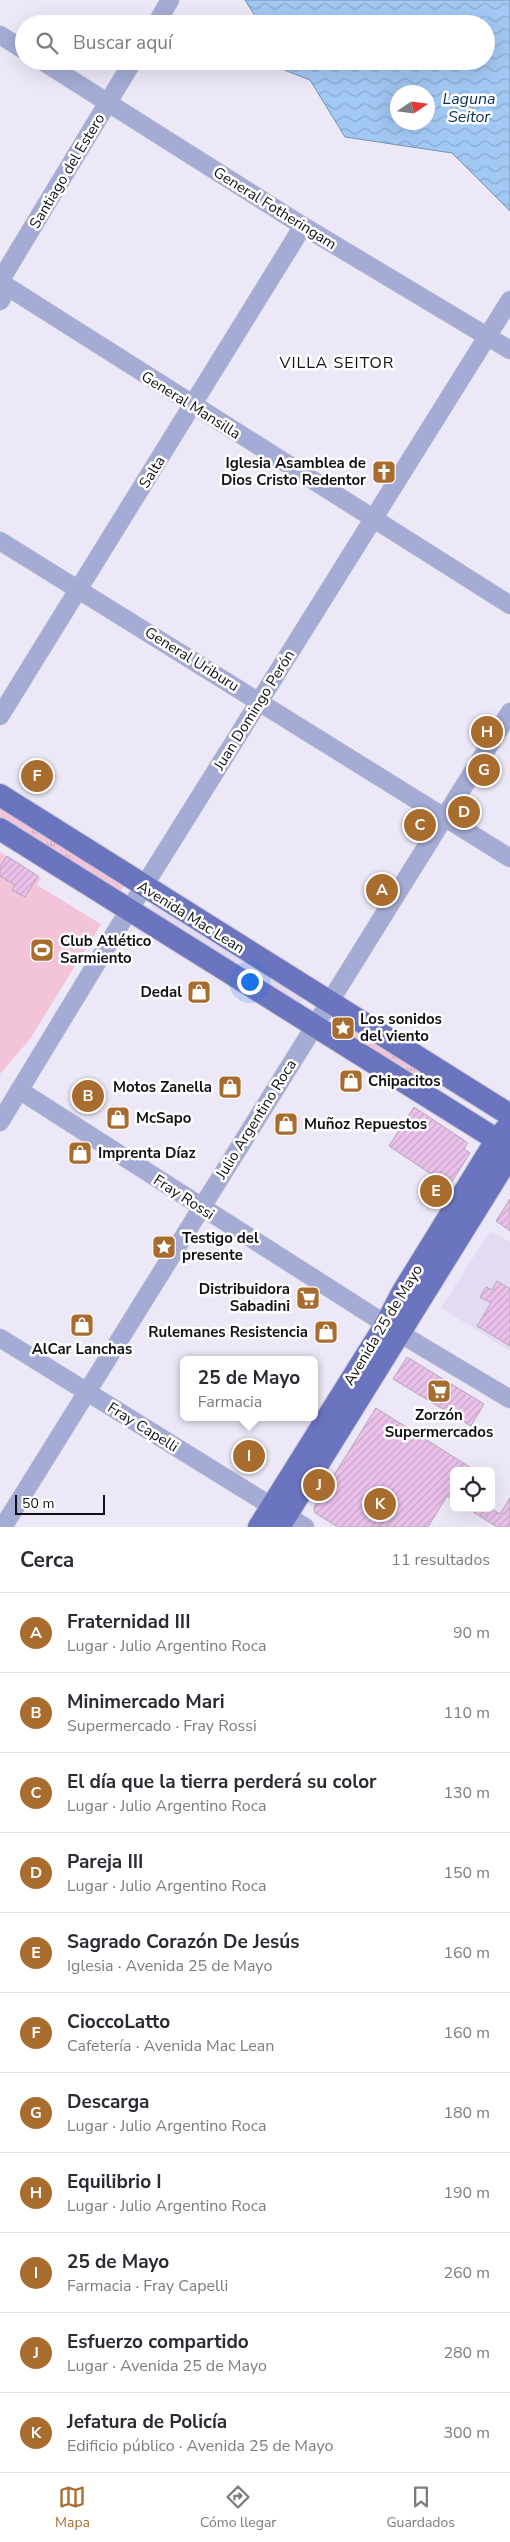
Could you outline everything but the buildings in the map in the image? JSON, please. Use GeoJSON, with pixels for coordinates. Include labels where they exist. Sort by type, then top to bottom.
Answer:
{"type":"FeatureCollection","features":[{"type":"Feature","properties":{"kind":"main road","name":"Avenida Mac Lean"},"geometry":{"type":"LineString","coordinates":[[0,795],[143,887],[510,1115]]}},
{"type":"Feature","properties":{"kind":"main road","name":"Avenida Mac Lean"},"geometry":{"type":"LineString","coordinates":[[0,829],[427,1096],[507,1142]]}},
{"type":"Feature","properties":{"kind":"main road"},"geometry":{"type":"LineString","coordinates":[[427,1096],[441,1072]]}},
{"type":"Feature","properties":{"kind":"main road"},"geometry":{"type":"LineString","coordinates":[[462,1117],[476,1094]]}},
{"type":"Feature","properties":{"kind":"main road","name":"Avenida 25 de Mayo"},"geometry":{"type":"LineString","coordinates":[[259,1527],[279,1516],[393,1329],[402,1293],[507,1142]]}},
{"type":"Feature","properties":{"kind":"street"},"geometry":{"type":"LineString","coordinates":[[161,15],[170,0]]}},
{"type":"Feature","properties":{"kind":"street"},"geometry":{"type":"LineString","coordinates":[[0,35],[15,44]]}},
{"type":"Feature","properties":{"kind":"street","name":"General Fotheringam"},"geometry":{"type":"LineString","coordinates":[[56,70],[303,226],[510,350]]}},
{"type":"Feature","properties":{"kind":"street","name":"Santiago del Estero"},"geometry":{"type":"LineString","coordinates":[[2,288],[128,70]]}},
{"type":"Feature","properties":{"kind":"street","name":"Salta"},"geometry":{"type":"LineString","coordinates":[[0,716],[303,226]]}},
{"type":"Feature","properties":{"kind":"street","name":"General Mansilla"},"geometry":{"type":"LineString","coordinates":[[2,288],[510,605]]}},
{"type":"Feature","properties":{"kind":"street","name":"Juan Domingo Perón"},"geometry":{"type":"LineString","coordinates":[[0,1122],[143,887],[510,300]]}},
{"type":"Feature","properties":{"kind":"street","name":"General Uriburu"},"geometry":{"type":"LineString","coordinates":[[0,541],[79,588],[510,858]]}},
{"type":"Feature","properties":{"kind":"street","name":"Julio Argentino Roca"},"geometry":{"type":"LineString","coordinates":[[3,1527],[88,1393],[200,1207],[510,712]]}},
{"type":"Feature","properties":{"kind":"street","name":"Fray Rossi"},"geometry":{"type":"LineString","coordinates":[[19,1090],[393,1329],[510,1399]]}},
{"type":"Feature","properties":{"kind":"street","name":"Fray Capelli"},"geometry":{"type":"LineString","coordinates":[[0,1338],[279,1516],[305,1527]]}},
{"type":"Feature","properties":{"kind":"shaded area"},"geometry":{"type":"Polygon","coordinates":[[[155,901],[306,995],[297,1009],[146,915],[155,901]]]}},
{"type":"Feature","properties":{"kind":"shaded area"},"geometry":{"type":"Polygon","coordinates":[[[490,1231],[510,1242],[510,1351],[441,1308],[490,1231]]]}},
{"type":"Feature","properties":{"kind":"green space"},"geometry":{"type":"Polygon","coordinates":[[[0,804],[126,882],[118,895],[0,822],[0,804]]]}},
{"type":"Feature","properties":{"kind":"green space","name":"Club Atlético Sarmiento"},"geometry":{"type":"Polygon","coordinates":[[[0,852],[41,878],[37,885],[101,924],[30,1039],[0,1074],[0,852]]]}},
{"type":"Feature","properties":{"kind":"green space"},"geometry":{"type":"Polygon","coordinates":[[[341,1019],[432,1076],[427,1084],[335,1027],[341,1019]]]}},
{"type":"Feature","properties":{"kind":"water","name":"Laguna Seitor"},"geometry":{"type":"Polygon","coordinates":[[[245,0],[510,0],[510,211],[452,153],[345,137],[310,80],[284,70],[495,70],[495,15],[254,15],[245,0]]]}},
{"type":"Feature","properties":{"kind":"place","name":"Iglesia Asamblea de Dios Cristo Redentor"},"geometry":{"type":"Point","coordinates":[384,472]}},
{"type":"Feature","properties":{"kind":"place","name":"Equilibrio I"},"geometry":{"type":"Point","coordinates":[487,732]}},
{"type":"Feature","properties":{"kind":"place","name":"Descarga"},"geometry":{"type":"Point","coordinates":[484,770]}},
{"type":"Feature","properties":{"kind":"place","name":"CioccoLatto"},"geometry":{"type":"Point","coordinates":[37,776]}},
{"type":"Feature","properties":{"kind":"place","name":"Pareja III"},"geometry":{"type":"Point","coordinates":[464,812]}},
{"type":"Feature","properties":{"kind":"place","name":"El día que la tierra perderá su color"},"geometry":{"type":"Point","coordinates":[420,825]}},
{"type":"Feature","properties":{"kind":"place","name":"Fraternidad III"},"geometry":{"type":"Point","coordinates":[382,890]}},
{"type":"Feature","properties":{"kind":"place","name":"Club Atlético Sarmiento"},"geometry":{"type":"Point","coordinates":[42,950]}},
{"type":"Feature","properties":{"kind":"place","name":"Dedal"},"geometry":{"type":"Point","coordinates":[199,992]}},
{"type":"Feature","properties":{"kind":"place","name":"Los sonidos del viento"},"geometry":{"type":"Point","coordinates":[343,1028]}},
{"type":"Feature","properties":{"kind":"place","name":"Chipacitos"},"geometry":{"type":"Point","coordinates":[351,1081]}},
{"type":"Feature","properties":{"kind":"place","name":"Motos Zanella"},"geometry":{"type":"Point","coordinates":[230,1087]}},
{"type":"Feature","properties":{"kind":"place","name":"Minimercado Mari"},"geometry":{"type":"Point","coordinates":[88,1096]}},
{"type":"Feature","properties":{"kind":"place","name":"McSapo"},"geometry":{"type":"Point","coordinates":[118,1118]}},
{"type":"Feature","properties":{"kind":"place","name":"Muñoz Repuestos"},"geometry":{"type":"Point","coordinates":[286,1124]}},
{"type":"Feature","properties":{"kind":"place","name":"Imprenta Díaz"},"geometry":{"type":"Point","coordinates":[80,1153]}},
{"type":"Feature","properties":{"kind":"place","name":"Sagrado Corazón De Jesús"},"geometry":{"type":"Point","coordinates":[436,1191]}},
{"type":"Feature","properties":{"kind":"place","name":"Testigo del presente"},"geometry":{"type":"Point","coordinates":[164,1247]}},
{"type":"Feature","properties":{"kind":"place","name":"Distribuidora Sabadini"},"geometry":{"type":"Point","coordinates":[308,1298]}},
{"type":"Feature","properties":{"kind":"place","name":"AlCar Lanchas"},"geometry":{"type":"Point","coordinates":[82,1325]}},
{"type":"Feature","properties":{"kind":"place","name":"Rulemanes Resistencia"},"geometry":{"type":"Point","coordinates":[326,1332]}},
{"type":"Feature","properties":{"kind":"place","name":"Zorzón Supermercados"},"geometry":{"type":"Point","coordinates":[439,1391]}},
{"type":"Feature","properties":{"kind":"place","name":"25 de Mayo"},"geometry":{"type":"Point","coordinates":[249,1456]}},
{"type":"Feature","properties":{"kind":"place","name":"Esfuerzo compartido"},"geometry":{"type":"Point","coordinates":[319,1485]}},
{"type":"Feature","properties":{"kind":"place","name":"Jefatura de Policía"},"geometry":{"type":"Point","coordinates":[380,1504]}},
{"type":"Feature","properties":{"kind":"district","name":"VILLA SEITOR"},"geometry":{"type":"Point","coordinates":[337,362]}}]}
